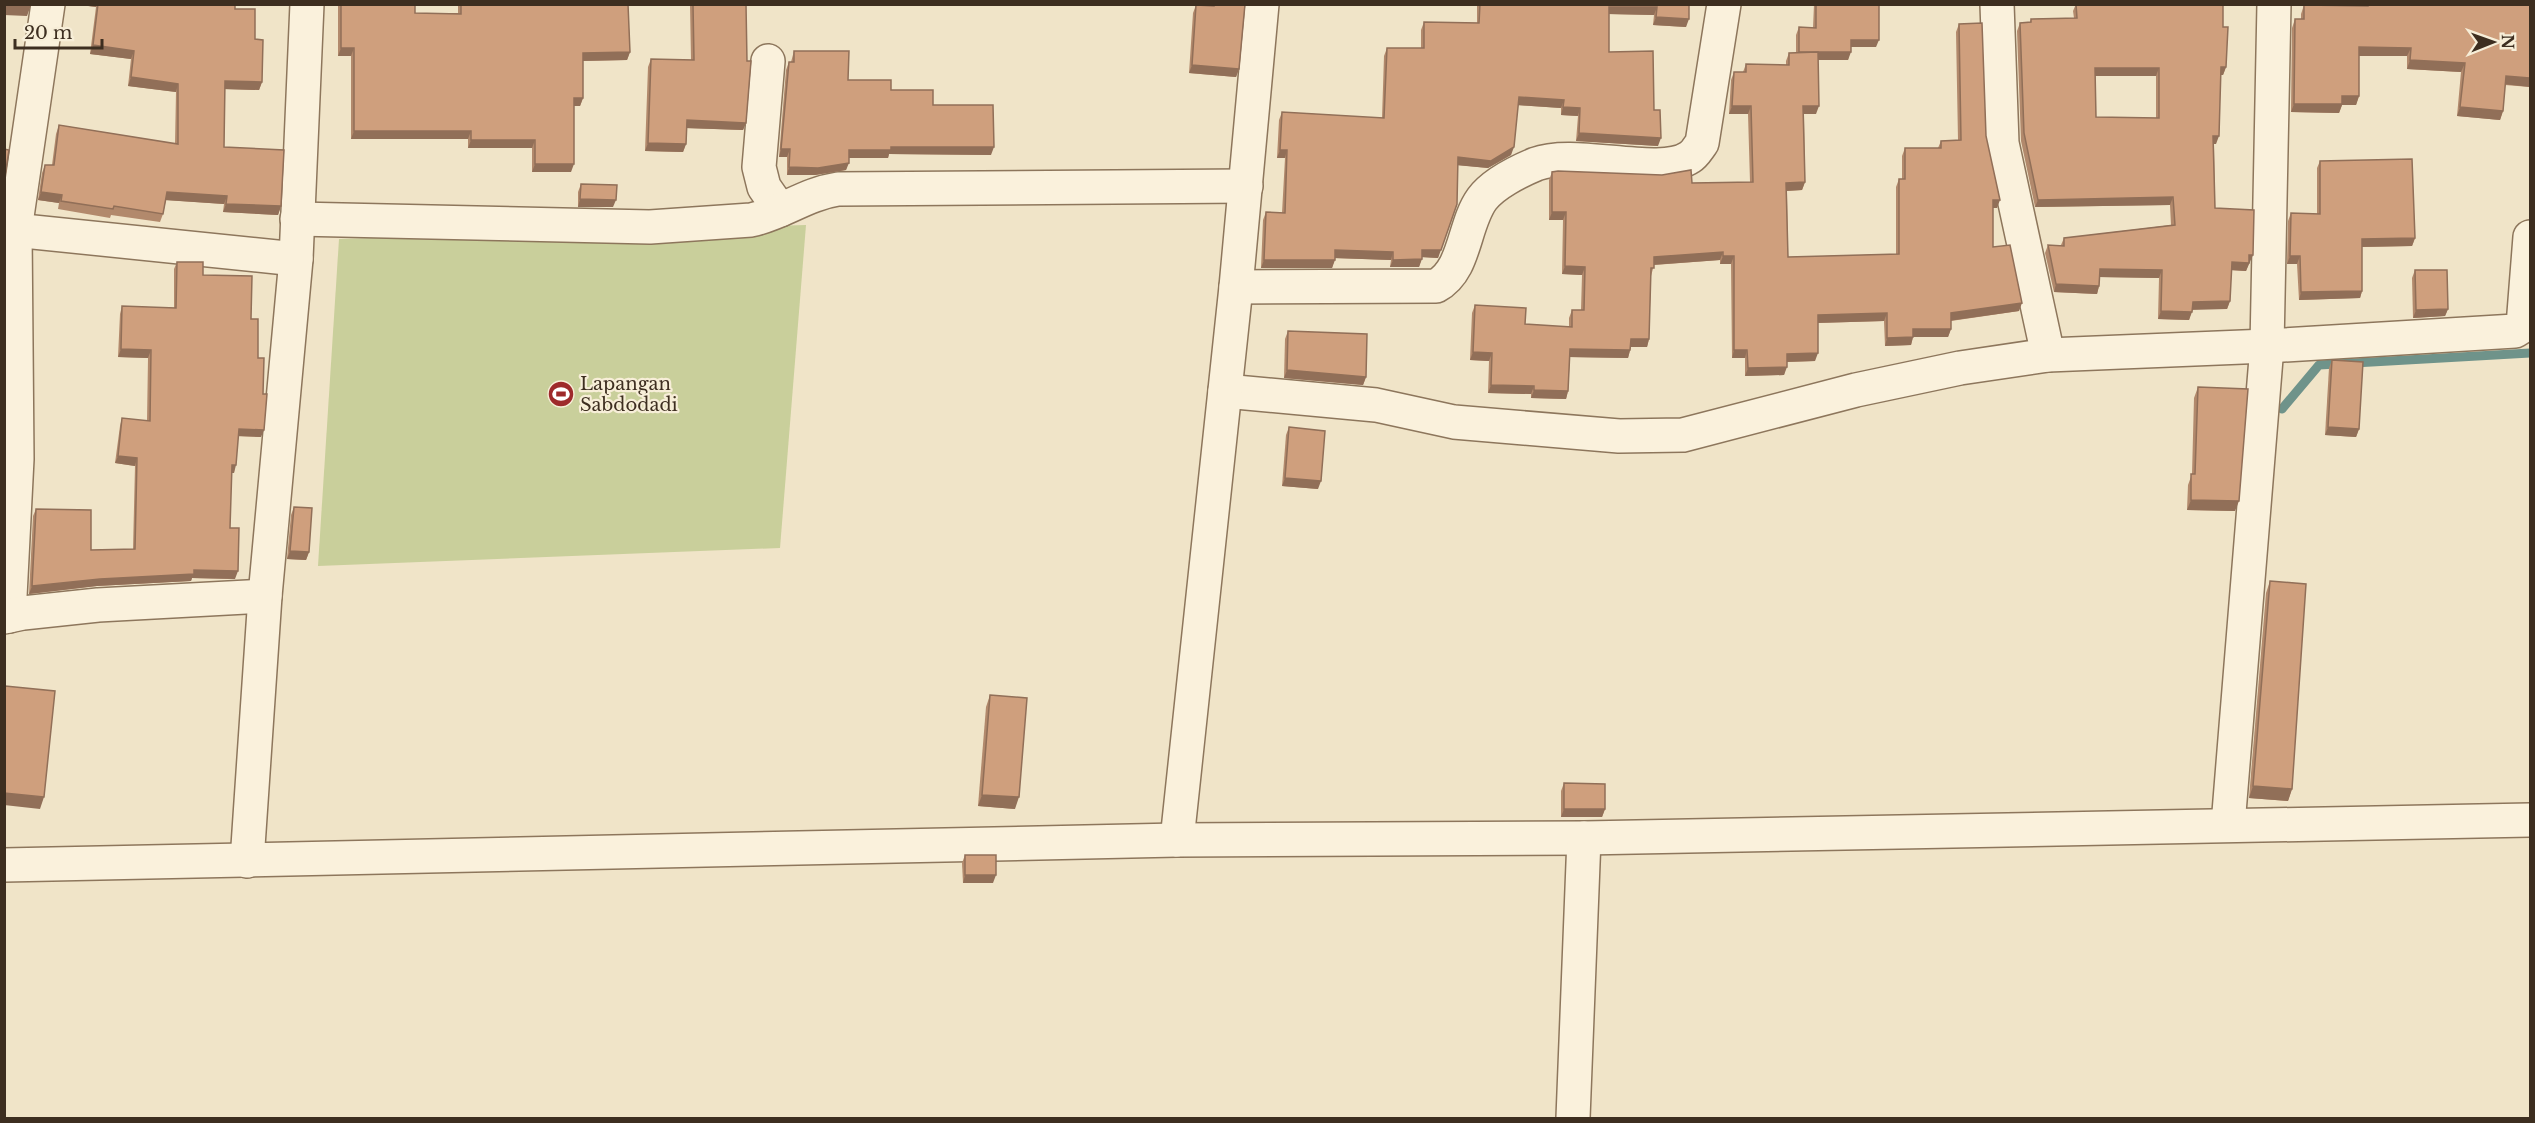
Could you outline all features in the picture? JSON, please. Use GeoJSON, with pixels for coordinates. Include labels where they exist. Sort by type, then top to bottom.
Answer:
{"type":"FeatureCollection","features":[{"type":"Feature","properties":{"kind":"street"},"geometry":{"type":"LineString","coordinates":[[48,4],[10,229],[17,459],[7,616],[98,605],[265,596]]}},
{"type":"Feature","properties":{"kind":"street"},"geometry":{"type":"LineString","coordinates":[[247,861],[265,596],[296,260],[307,4]]}},
{"type":"Feature","properties":{"kind":"street"},"geometry":{"type":"LineString","coordinates":[[1177,840],[1236,287],[1262,4]]}},
{"type":"Feature","properties":{"kind":"street"},"geometry":{"type":"LineString","coordinates":[[1236,287],[1436,286],[1446,280],[1454,268],[1472,217],[1483,198],[1494,188],[1537,164],[1570,159],[1665,164],[1691,157],[1702,143],[1724,4]]}},
{"type":"Feature","properties":{"kind":"street"},"geometry":{"type":"LineString","coordinates":[[1997,4],[2002,143],[2048,355]]}},
{"type":"Feature","properties":{"kind":"street"},"geometry":{"type":"LineString","coordinates":[[2228,825],[2267,346],[2274,4]]}},
{"type":"Feature","properties":{"kind":"street"},"geometry":{"type":"LineString","coordinates":[[768,62],[759,167],[764,187],[780,210]]}},
{"type":"Feature","properties":{"kind":"street"},"geometry":{"type":"LineString","coordinates":[[297,219],[650,227],[751,220],[780,210],[803,198],[838,189],[1246,186]]}},
{"type":"Feature","properties":{"kind":"street"},"geometry":{"type":"LineString","coordinates":[[10,229],[296,260]]}},
{"type":"Feature","properties":{"kind":"street"},"geometry":{"type":"LineString","coordinates":[[1225,391],[1376,405],[1454,422],[1619,436],[1683,435],[1868,388],[1960,368],[2048,355],[2267,346],[2515,331],[2523,326],[2530,237]]}},
{"type":"Feature","properties":{"kind":"street"},"geometry":{"type":"LineString","coordinates":[[4,865],[1177,840],[1584,838],[2530,820]]}},
{"type":"Feature","properties":{"kind":"street"},"geometry":{"type":"LineString","coordinates":[[1573,1119],[1584,838]]}},
{"type":"Feature","properties":{"kind":"green space","name":"Lapangan Sabdodadi"},"geometry":{"type":"Polygon","coordinates":[[[806,225],[780,548],[318,566],[339,239],[806,225]]]}},
{"type":"Feature","properties":{"kind":"building"},"geometry":{"type":"Polygon","coordinates":[[[98,4],[235,4],[235,9],[255,9],[255,39],[263,40],[262,82],[225,81],[224,147],[284,150],[281,206],[226,204],[227,196],[167,192],[163,214],[61,201],[62,195],[41,192],[45,165],[54,165],[59,125],[178,144],[178,84],[131,77],[134,51],[93,45],[98,4]]]}},
{"type":"Feature","properties":{"kind":"building"},"geometry":{"type":"Polygon","coordinates":[[[341,4],[415,4],[415,13],[461,14],[461,4],[628,4],[630,52],[583,53],[583,98],[574,98],[574,164],[535,164],[535,140],[471,140],[471,131],[354,131],[354,48],[341,48],[341,4]]]}},
{"type":"Feature","properties":{"kind":"building"},"geometry":{"type":"Polygon","coordinates":[[[693,4],[746,4],[747,61],[751,61],[746,123],[687,120],[686,144],[648,143],[651,59],[694,60],[693,4]]]}},
{"type":"Feature","properties":{"kind":"building"},"geometry":{"type":"Polygon","coordinates":[[[1214,4],[1245,4],[1239,69],[1192,65],[1196,5],[1214,6],[1214,4]]]}},
{"type":"Feature","properties":{"kind":"building"},"geometry":{"type":"Polygon","coordinates":[[[1480,4],[1689,4],[1689,19],[1656,17],[1657,7],[1609,7],[1609,52],[1653,51],[1654,110],[1660,110],[1661,138],[1579,133],[1580,108],[1563,107],[1564,100],[1519,97],[1514,147],[1491,161],[1458,157],[1457,204],[1441,250],[1422,250],[1422,259],[1393,260],[1393,252],[1335,250],[1335,260],[1264,260],[1266,212],[1285,213],[1287,150],[1280,150],[1282,112],[1384,118],[1387,48],[1424,48],[1424,22],[1479,23],[1480,4]]]}},
{"type":"Feature","properties":{"kind":"building"},"geometry":{"type":"Polygon","coordinates":[[[1816,4],[1879,4],[1879,40],[1851,40],[1851,52],[1799,52],[1799,27],[1816,28],[1816,4]]]}},
{"type":"Feature","properties":{"kind":"building"},"geometry":{"type":"Polygon","coordinates":[[[2076,4],[2223,4],[2223,27],[2228,27],[2226,67],[2221,67],[2219,136],[2213,136],[2215,208],[2254,210],[2253,255],[2249,255],[2249,263],[2232,262],[2230,301],[2193,302],[2192,312],[2161,311],[2162,270],[2100,269],[2099,286],[2056,284],[2048,245],[2064,246],[2064,238],[2175,225],[2173,197],[2038,200],[2024,133],[2020,23],[2031,22],[2031,19],[2077,18],[2076,4]],[[2095,68],[2096,117],[2159,118],[2159,68],[2095,68]]]}},
{"type":"Feature","properties":{"kind":"building"},"geometry":{"type":"Polygon","coordinates":[[[2368,4],[2530,4],[2530,78],[2506,76],[2503,111],[2460,107],[2465,63],[2410,60],[2411,48],[2359,47],[2359,96],[2342,96],[2342,104],[2294,104],[2295,19],[2304,19],[2304,5],[2368,6],[2368,4]]]}},
{"type":"Feature","properties":{"kind":"building"},"geometry":{"type":"Polygon","coordinates":[[[1982,23],[1986,136],[2000,200],[1993,200],[1993,247],[2010,245],[2022,303],[1951,313],[1951,329],[1913,329],[1913,337],[1887,338],[1887,313],[1818,315],[1818,353],[1787,354],[1787,367],[1748,368],[1747,350],[1734,350],[1734,256],[1723,256],[1723,252],[1654,257],[1654,268],[1651,268],[1649,339],[1631,339],[1630,350],[1570,349],[1568,391],[1534,390],[1534,386],[1491,385],[1492,353],[1473,352],[1475,305],[1526,308],[1525,324],[1572,327],[1572,310],[1584,310],[1585,267],[1565,266],[1566,212],[1552,212],[1552,172],[1662,175],[1691,170],[1692,183],[1753,182],[1751,106],[1732,106],[1734,72],[1746,72],[1746,64],[1789,65],[1789,53],[1818,52],[1819,106],[1803,106],[1805,182],[1786,183],[1788,257],[1899,254],[1899,179],[1905,179],[1905,148],[1941,148],[1941,141],[1961,140],[1959,24],[1982,23]]]}},
{"type":"Feature","properties":{"kind":"building"},"geometry":{"type":"Polygon","coordinates":[[[794,51],[849,51],[848,80],[891,80],[891,90],[933,90],[933,105],[993,105],[994,147],[891,147],[891,150],[849,150],[849,163],[818,168],[789,167],[790,149],[781,149],[789,62],[794,62],[794,51]]]}},
{"type":"Feature","properties":{"kind":"building"},"geometry":{"type":"Polygon","coordinates":[[[4,149],[9,150],[4,182],[4,149]]]}},
{"type":"Feature","properties":{"kind":"building"},"geometry":{"type":"Polygon","coordinates":[[[2412,159],[2415,238],[2362,239],[2362,291],[2301,292],[2300,256],[2290,256],[2291,213],[2320,214],[2320,161],[2412,159]]]}},
{"type":"Feature","properties":{"kind":"building"},"geometry":{"type":"Polygon","coordinates":[[[581,184],[617,185],[616,200],[580,199],[581,184]]]}},
{"type":"Feature","properties":{"kind":"building"},"geometry":{"type":"Polygon","coordinates":[[[177,262],[203,262],[203,275],[252,276],[251,319],[258,319],[258,358],[264,358],[263,394],[267,394],[264,430],[239,429],[236,465],[232,465],[230,528],[239,528],[238,571],[194,570],[194,574],[100,579],[32,586],[36,509],[91,510],[91,550],[135,549],[137,458],[118,456],[122,418],[150,421],[151,350],[121,349],[122,306],[176,308],[177,262]]]}},
{"type":"Feature","properties":{"kind":"building"},"geometry":{"type":"Polygon","coordinates":[[[2415,270],[2447,270],[2448,309],[2416,310],[2415,270]]]}},
{"type":"Feature","properties":{"kind":"building"},"geometry":{"type":"Polygon","coordinates":[[[1288,331],[1367,334],[1366,377],[1287,370],[1288,331]]]}},
{"type":"Feature","properties":{"kind":"building"},"geometry":{"type":"Polygon","coordinates":[[[2332,360],[2363,362],[2359,429],[2328,427],[2332,360]]]}},
{"type":"Feature","properties":{"kind":"building"},"geometry":{"type":"Polygon","coordinates":[[[2198,387],[2248,389],[2239,501],[2191,500],[2191,474],[2195,474],[2198,387]]]}},
{"type":"Feature","properties":{"kind":"building"},"geometry":{"type":"Polygon","coordinates":[[[1289,427],[1325,431],[1321,481],[1285,478],[1289,427]]]}},
{"type":"Feature","properties":{"kind":"building"},"geometry":{"type":"Polygon","coordinates":[[[294,507],[312,508],[309,552],[290,551],[294,507]]]}},
{"type":"Feature","properties":{"kind":"building"},"geometry":{"type":"Polygon","coordinates":[[[2270,581],[2306,584],[2292,789],[2253,786],[2270,581]]]}},
{"type":"Feature","properties":{"kind":"building"},"geometry":{"type":"Polygon","coordinates":[[[5,686],[55,691],[44,797],[4,793],[5,686]]]}},
{"type":"Feature","properties":{"kind":"building"},"geometry":{"type":"Polygon","coordinates":[[[990,695],[1027,698],[1019,797],[982,795],[990,695]]]}},
{"type":"Feature","properties":{"kind":"building"},"geometry":{"type":"Polygon","coordinates":[[[1564,783],[1605,784],[1605,809],[1564,809],[1564,783]]]}},
{"type":"Feature","properties":{"kind":"building"},"geometry":{"type":"Polygon","coordinates":[[[965,855],[996,855],[996,875],[965,875],[965,855]]]}},
{"type":"Feature","properties":{"kind":"waterway"},"geometry":{"type":"LineString","coordinates":[[2282,409],[2319,365],[2530,353]]}},
{"type":"Feature","properties":{"kind":"place","name":"Lapangan Sabdodadi"},"geometry":{"type":"Point","coordinates":[561,394]}}]}
